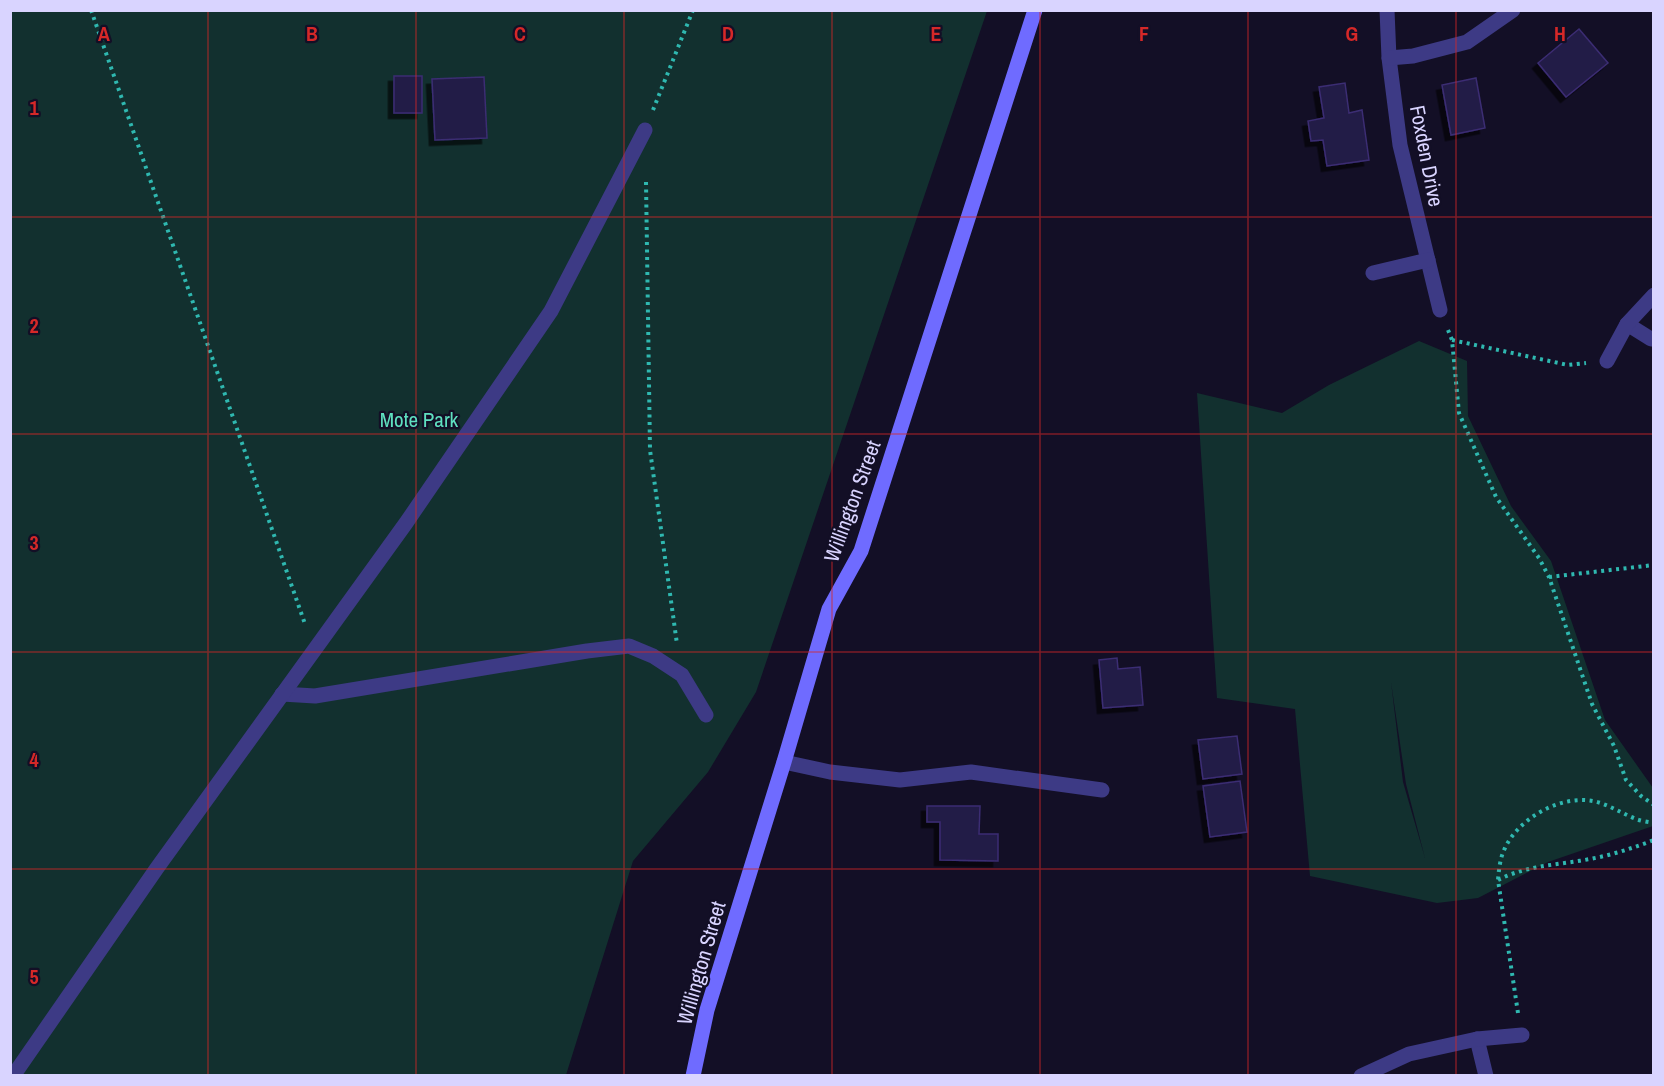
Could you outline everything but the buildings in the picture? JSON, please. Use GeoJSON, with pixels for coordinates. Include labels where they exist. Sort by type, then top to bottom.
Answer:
{"type":"FeatureCollection","features":[{"type":"Feature","properties":{"kind":"street","name":"Willington Street"},"geometry":{"type":"LineString","coordinates":[[693,1076],[707,1010],[829,609],[861,551],[1035,10]]}},
{"type":"Feature","properties":{"kind":"street","name":"Foxden Drive"},"geometry":{"type":"LineString","coordinates":[[1387,10],[1389,58],[1400,146],[1440,310]]}},
{"type":"Feature","properties":{"kind":"street"},"geometry":{"type":"LineString","coordinates":[[1389,58],[1413,56],[1467,42],[1513,10]]}},
{"type":"Feature","properties":{"kind":"street"},"geometry":{"type":"LineString","coordinates":[[12,1076],[157,868],[406,523],[551,311],[645,130]]}},
{"type":"Feature","properties":{"kind":"street"},"geometry":{"type":"LineString","coordinates":[[1373,273],[1428,260]]}},
{"type":"Feature","properties":{"kind":"street"},"geometry":{"type":"LineString","coordinates":[[1607,361],[1627,324],[1653,295]]}},
{"type":"Feature","properties":{"kind":"street"},"geometry":{"type":"LineString","coordinates":[[1627,324],[1651,339]]}},
{"type":"Feature","properties":{"kind":"street"},"geometry":{"type":"LineString","coordinates":[[282,694],[315,696],[629,646],[652,656],[682,675],[706,715]]}},
{"type":"Feature","properties":{"kind":"street"},"geometry":{"type":"LineString","coordinates":[[784,762],[831,772],[900,780],[971,772],[1102,790]]}},
{"type":"Feature","properties":{"kind":"street"},"geometry":{"type":"LineString","coordinates":[[1360,1076],[1409,1053],[1478,1039],[1522,1035]]}},
{"type":"Feature","properties":{"kind":"street"},"geometry":{"type":"LineString","coordinates":[[1478,1039],[1486,1076]]}},
{"type":"Feature","properties":{"kind":"path"},"geometry":{"type":"LineString","coordinates":[[91,10],[314,650]]}},
{"type":"Feature","properties":{"kind":"path"},"geometry":{"type":"LineString","coordinates":[[645,130],[693,10]]}},
{"type":"Feature","properties":{"kind":"path"},"geometry":{"type":"LineString","coordinates":[[646,177],[650,450],[682,675]]}},
{"type":"Feature","properties":{"kind":"path"},"geometry":{"type":"LineString","coordinates":[[1440,310],[1452,340],[1459,413],[1496,497],[1539,558],[1549,577],[1592,704],[1614,747],[1626,780],[1653,805]]}},
{"type":"Feature","properties":{"kind":"path"},"geometry":{"type":"LineString","coordinates":[[1452,340],[1568,365],[1607,361]]}},
{"type":"Feature","properties":{"kind":"path"},"geometry":{"type":"LineString","coordinates":[[1549,577],[1653,565]]}},
{"type":"Feature","properties":{"kind":"path"},"geometry":{"type":"LineString","coordinates":[[1522,1035],[1498,880],[1501,859],[1511,837],[1529,819],[1553,806],[1567,802],[1593,801],[1653,824]]}},
{"type":"Feature","properties":{"kind":"path"},"geometry":{"type":"LineString","coordinates":[[1498,880],[1526,869],[1591,859],[1632,849],[1653,840]]}},
{"type":"Feature","properties":{"kind":"green space","name":"Mote Park"},"geometry":{"type":"Polygon","coordinates":[[[10,11],[987,11],[756,692],[708,772],[633,861],[566,1075],[11,1075],[10,11]]]}},
{"type":"Feature","properties":{"kind":"green space"},"geometry":{"type":"Polygon","coordinates":[[[1419,341],[1467,361],[1468,416],[1511,506],[1551,561],[1605,720],[1653,788],[1653,826],[1548,862],[1478,898],[1437,903],[1310,876],[1295,709],[1217,698],[1197,393],[1282,413],[1329,385],[1419,341]],[[1391,682],[1403,782],[1425,858],[1406,784],[1391,682]]]}}]}
